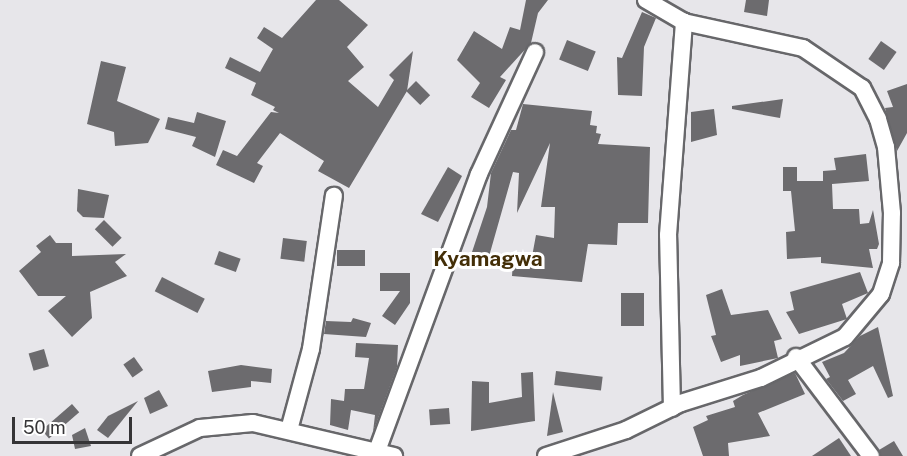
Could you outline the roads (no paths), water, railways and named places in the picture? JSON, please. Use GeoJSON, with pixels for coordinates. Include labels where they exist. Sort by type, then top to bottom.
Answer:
{"type":"FeatureCollection","features":[{"type":"Feature","properties":{"kind":"street"},"geometry":{"type":"LineString","coordinates":[[546,456],[626,430],[672,408],[761,378],[796,357],[845,337],[881,294],[891,263],[900,210],[879,119],[862,88],[803,48],[684,22],[646,0]]}},
{"type":"Feature","properties":{"kind":"street"},"geometry":{"type":"LineString","coordinates":[[672,408],[668,235],[684,22]]}},
{"type":"Feature","properties":{"kind":"street"},"geometry":{"type":"LineString","coordinates":[[377,451],[478,174],[535,52]]}},
{"type":"Feature","properties":{"kind":"street"},"geometry":{"type":"LineString","coordinates":[[289,430],[311,349],[334,196]]}},
{"type":"Feature","properties":{"kind":"street"},"geometry":{"type":"LineString","coordinates":[[796,357],[871,456]]}},
{"type":"Feature","properties":{"kind":"street"},"geometry":{"type":"LineString","coordinates":[[140,456],[183,434],[219,424],[253,423],[394,456]]}},
{"type":"Feature","properties":{"kind":"district","name":"Kyamagwa"},"geometry":{"type":"Point","coordinates":[488,259]}}]}
